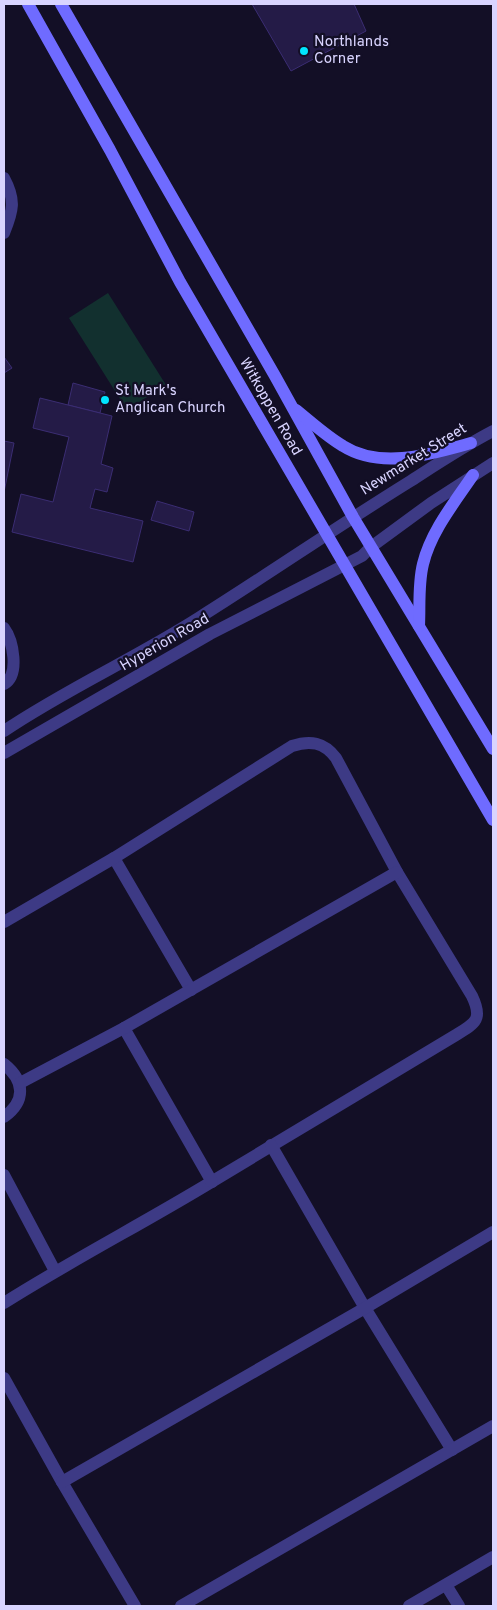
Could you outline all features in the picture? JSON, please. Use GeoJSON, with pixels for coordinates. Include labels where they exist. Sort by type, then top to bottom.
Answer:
{"type":"FeatureCollection","features":[{"type":"Feature","properties":{"kind":"main road","name":"Witkoppen Road"},"geometry":{"type":"LineString","coordinates":[[28,4],[110,150],[180,282],[292,478],[327,534],[493,820]]}},
{"type":"Feature","properties":{"kind":"main road","name":"Witkoppen Road"},"geometry":{"type":"LineString","coordinates":[[61,4],[353,517],[493,749]]}},
{"type":"Feature","properties":{"kind":"main road"},"geometry":{"type":"LineString","coordinates":[[292,407],[343,446],[377,457],[402,458],[432,454],[471,443]]}},
{"type":"Feature","properties":{"kind":"main road"},"geometry":{"type":"LineString","coordinates":[[419,626],[420,584],[423,563],[434,535],[473,475]]}},
{"type":"Feature","properties":{"kind":"street"},"geometry":{"type":"LineString","coordinates":[[4,178],[12,194],[12,210],[4,233]]}},
{"type":"Feature","properties":{"kind":"street","name":"Newmarket Street"},"geometry":{"type":"LineString","coordinates":[[327,534],[493,431]]}},
{"type":"Feature","properties":{"kind":"street"},"geometry":{"type":"LineString","coordinates":[[371,547],[493,463]]}},
{"type":"Feature","properties":{"kind":"street","name":"Hyperion Road"},"geometry":{"type":"LineString","coordinates":[[4,732],[35,710],[96,678],[198,618],[327,534]]}},
{"type":"Feature","properties":{"kind":"street","name":"Hyperion Road"},"geometry":{"type":"LineString","coordinates":[[4,753],[210,634],[362,556],[371,547]]}},
{"type":"Feature","properties":{"kind":"street"},"geometry":{"type":"LineString","coordinates":[[4,628],[12,646],[13,666],[11,676],[4,684]]}},
{"type":"Feature","properties":{"kind":"street"},"geometry":{"type":"LineString","coordinates":[[4,922],[114,858],[292,746],[306,742],[316,743],[325,746],[336,758],[397,872],[472,996],[478,1011],[475,1022],[463,1031],[212,1182],[55,1271],[4,1303]]}},
{"type":"Feature","properties":{"kind":"street"},"geometry":{"type":"LineString","coordinates":[[114,858],[191,990]]}},
{"type":"Feature","properties":{"kind":"street"},"geometry":{"type":"LineString","coordinates":[[20,1083],[124,1028],[397,872]]}},
{"type":"Feature","properties":{"kind":"street"},"geometry":{"type":"LineString","coordinates":[[124,1028],[212,1182]]}},
{"type":"Feature","properties":{"kind":"street"},"geometry":{"type":"LineString","coordinates":[[4,1064],[15,1073],[20,1083],[18,1101],[12,1111],[4,1117]]}},
{"type":"Feature","properties":{"kind":"street"},"geometry":{"type":"LineString","coordinates":[[271,1145],[364,1308],[452,1450]]}},
{"type":"Feature","properties":{"kind":"street"},"geometry":{"type":"LineString","coordinates":[[4,1176],[55,1271]]}},
{"type":"Feature","properties":{"kind":"street"},"geometry":{"type":"LineString","coordinates":[[62,1482],[493,1232]]}},
{"type":"Feature","properties":{"kind":"street"},"geometry":{"type":"LineString","coordinates":[[4,1378],[62,1482],[135,1606]]}},
{"type":"Feature","properties":{"kind":"street"},"geometry":{"type":"LineString","coordinates":[[181,1606],[493,1426]]}},
{"type":"Feature","properties":{"kind":"street"},"geometry":{"type":"LineString","coordinates":[[408,1606],[493,1557]]}},
{"type":"Feature","properties":{"kind":"street"},"geometry":{"type":"LineString","coordinates":[[446,1585],[459,1606]]}},
{"type":"Feature","properties":{"kind":"green space"},"geometry":{"type":"Polygon","coordinates":[[[108,293],[166,385],[127,410],[69,318],[108,293]]]}},
{"type":"Feature","properties":{"kind":"building","name":"Northlands Corner"},"geometry":{"type":"Polygon","coordinates":[[[252,4],[354,4],[366,31],[291,71],[252,4]]]}},
{"type":"Feature","properties":{"kind":"building"},"geometry":{"type":"Polygon","coordinates":[[[4,357],[12,368],[4,373],[4,357]]]}},
{"type":"Feature","properties":{"kind":"building"},"geometry":{"type":"Polygon","coordinates":[[[73,383],[105,392],[100,413],[68,405],[73,383]]]}},
{"type":"Feature","properties":{"kind":"building"},"geometry":{"type":"Polygon","coordinates":[[[40,398],[112,416],[101,464],[113,468],[107,492],[95,489],[90,508],[143,521],[133,562],[12,532],[21,494],[53,502],[69,437],[33,428],[40,398]]]}},
{"type":"Feature","properties":{"kind":"building"},"geometry":{"type":"Polygon","coordinates":[[[4,441],[14,443],[4,492],[4,441]]]}},
{"type":"Feature","properties":{"kind":"building"},"geometry":{"type":"Polygon","coordinates":[[[157,501],[194,512],[189,531],[151,520],[157,501]]]}},
{"type":"Feature","properties":{"kind":"place","name":"Northlands Corner"},"geometry":{"type":"Point","coordinates":[304,51]}},
{"type":"Feature","properties":{"kind":"place","name":"St Mark's Anglican Church"},"geometry":{"type":"Point","coordinates":[105,400]}}]}
